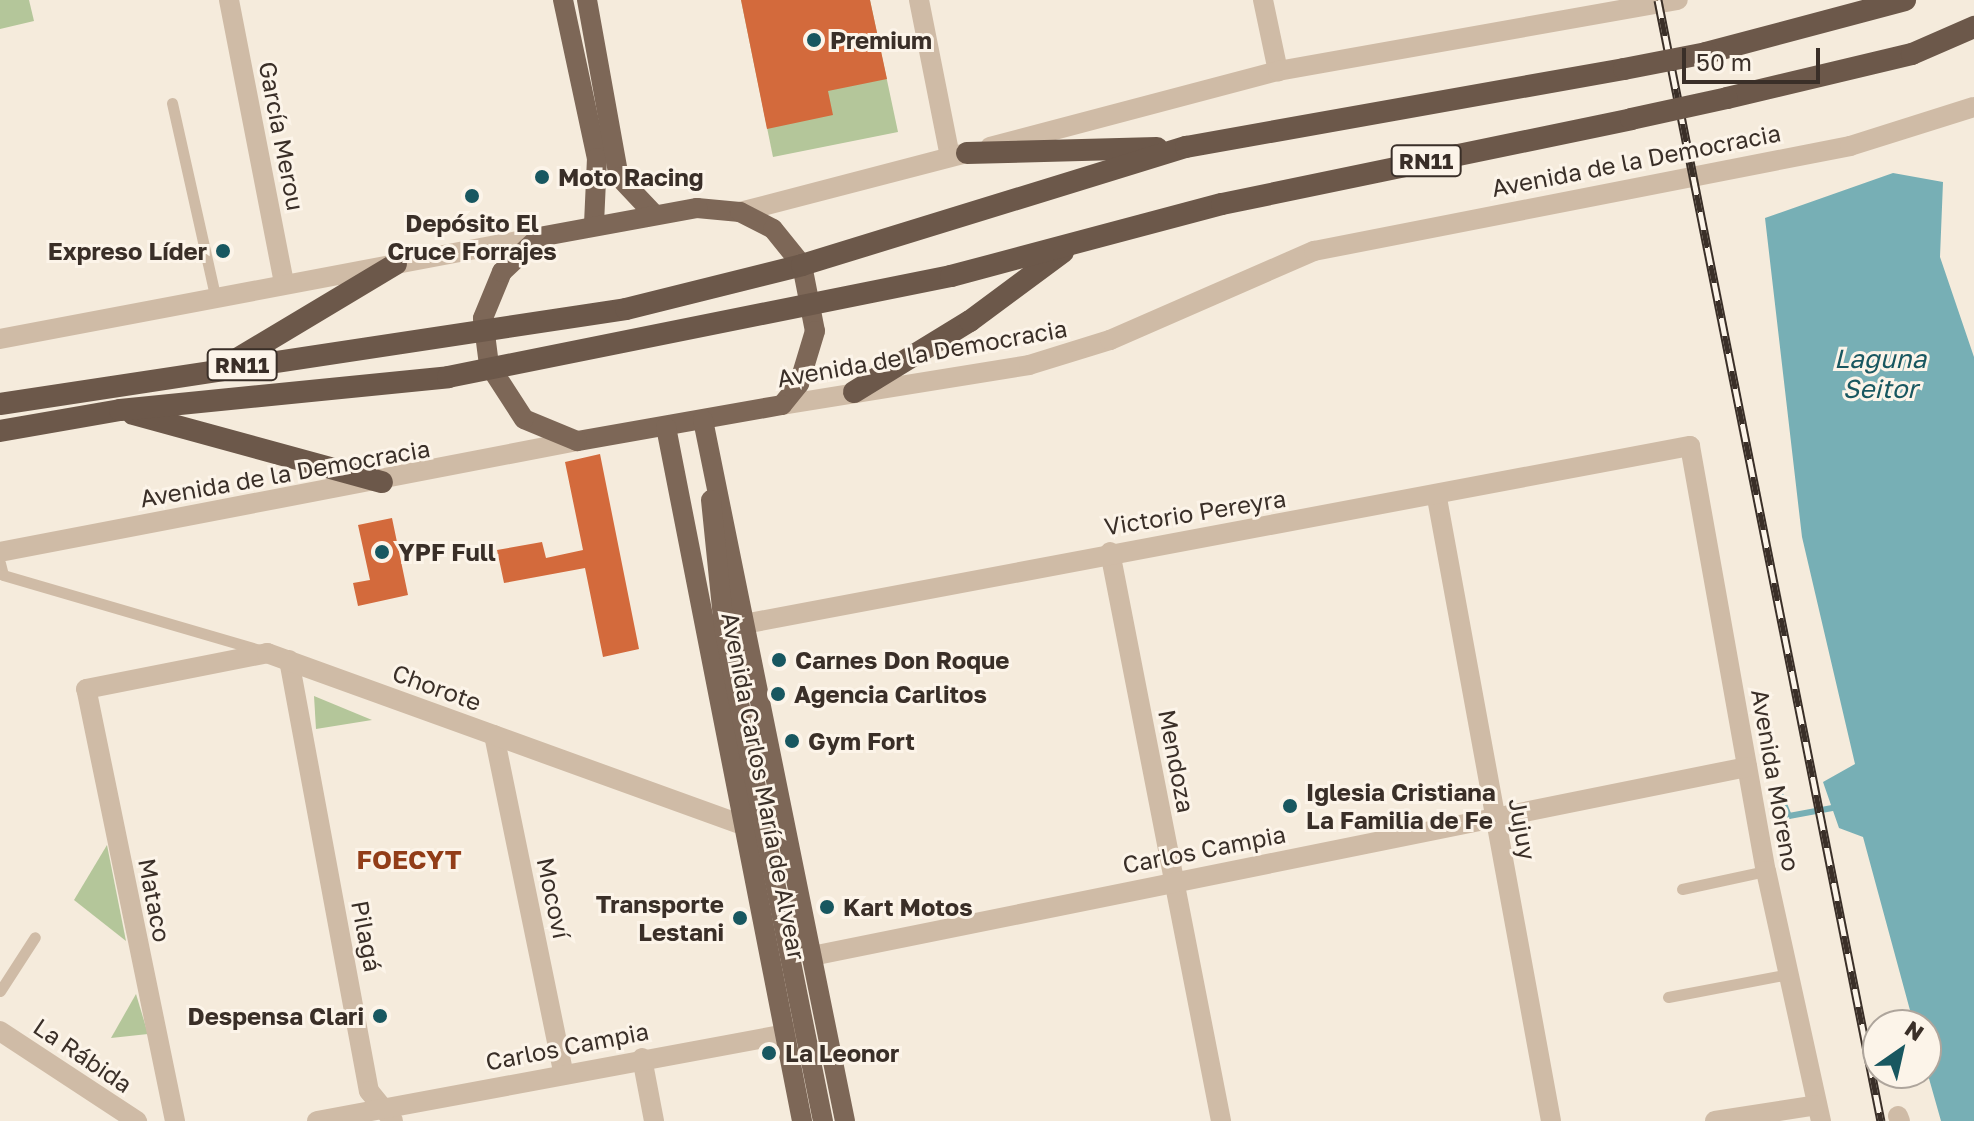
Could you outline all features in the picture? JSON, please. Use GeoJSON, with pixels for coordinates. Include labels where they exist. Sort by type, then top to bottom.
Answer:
{"type":"FeatureCollection","features":[{"type":"Feature","properties":{"kind":"highway","name":"RN11"},"geometry":{"type":"LineString","coordinates":[[0,404],[222,368],[485,333],[626,309],[802,265],[1186,147],[1706,53],[1905,0]]}},
{"type":"Feature","properties":{"kind":"highway","name":"Avenida de la Democracia"},"geometry":{"type":"LineString","coordinates":[[0,431],[120,410],[391,385],[811,303],[1074,244],[1222,204],[1727,98],[1912,54],[1972,29]]}},
{"type":"Feature","properties":{"kind":"highway"},"geometry":{"type":"LineString","coordinates":[[958,155],[1186,147]]}},
{"type":"Feature","properties":{"kind":"highway"},"geometry":{"type":"LineString","coordinates":[[854,392],[970,321],[1074,244]]}},
{"type":"Feature","properties":{"kind":"highway"},"geometry":{"type":"LineString","coordinates":[[222,368],[396,264]]}},
{"type":"Feature","properties":{"kind":"highway"},"geometry":{"type":"LineString","coordinates":[[120,410],[382,482]]}},
{"type":"Feature","properties":{"kind":"main road"},"geometry":{"type":"LineString","coordinates":[[563,0],[597,158],[594,224]]}},
{"type":"Feature","properties":{"kind":"main road"},"geometry":{"type":"LineString","coordinates":[[587,0],[619,177],[654,214]]}},
{"type":"Feature","properties":{"kind":"main road"},"geometry":{"type":"LineString","coordinates":[[577,441],[524,419],[489,365],[483,318],[502,272],[539,237],[594,224],[654,214],[740,212],[773,229],[802,265],[811,303],[810,358],[782,405]]}},
{"type":"Feature","properties":{"kind":"main road","name":"Avenida de la Democracia"},"geometry":{"type":"LineString","coordinates":[[577,441],[782,405]]}},
{"type":"Feature","properties":{"kind":"main road","name":"Avenida Carlos María de Alvear"},"geometry":{"type":"LineString","coordinates":[[703,420],[845,1121]]}},
{"type":"Feature","properties":{"kind":"main road","name":"Avenida Carlos María de Alvear"},"geometry":{"type":"LineString","coordinates":[[666,427],[716,629],[795,1032],[823,1121]]}},
{"type":"Feature","properties":{"kind":"main road","name":"Avenida Carlos María de Alvear"},"geometry":{"type":"LineString","coordinates":[[673,461],[710,547]]}},
{"type":"Feature","properties":{"kind":"main road","name":"Avenida Carlos María de Alvear"},"geometry":{"type":"LineString","coordinates":[[711,462],[710,547],[716,629]]}},
{"type":"Feature","properties":{"kind":"main road","name":"Avenida Carlos María de Alvear"},"geometry":{"type":"LineString","coordinates":[[795,1032],[802,1121]]}},
{"type":"Feature","properties":{"kind":"street","name":"García Merou"},"geometry":{"type":"LineString","coordinates":[[229,0],[284,282]]}},
{"type":"Feature","properties":{"kind":"street"},"geometry":{"type":"LineString","coordinates":[[919,0],[958,155]]}},
{"type":"Feature","properties":{"kind":"street"},"geometry":{"type":"LineString","coordinates":[[1263,0],[1278,71]]}},
{"type":"Feature","properties":{"kind":"street"},"geometry":{"type":"LineString","coordinates":[[740,212],[1278,71],[1582,7],[1678,0]]}},
{"type":"Feature","properties":{"kind":"street","name":"Avenida de la Democracia"},"geometry":{"type":"LineString","coordinates":[[782,405],[1078,352],[1314,251],[1850,146],[1974,107]]}},
{"type":"Feature","properties":{"kind":"street"},"geometry":{"type":"LineString","coordinates":[[1,333],[539,237]]}},
{"type":"Feature","properties":{"kind":"street","name":"Avenida de la Democracia"},"geometry":{"type":"LineString","coordinates":[[0,552],[382,482],[577,441]]}},
{"type":"Feature","properties":{"kind":"street","name":"Victorio Pereyra"},"geometry":{"type":"LineString","coordinates":[[716,629],[1110,552],[1437,498],[1690,446]]}},
{"type":"Feature","properties":{"kind":"street","name":"Avenida Moreno"},"geometry":{"type":"LineString","coordinates":[[1690,446],[1766,871],[1819,1113]]}},
{"type":"Feature","properties":{"kind":"street","name":"Jujuy"},"geometry":{"type":"LineString","coordinates":[[1437,498],[1551,1121]]}},
{"type":"Feature","properties":{"kind":"street","name":"Mendoza"},"geometry":{"type":"LineString","coordinates":[[1110,552],[1221,1121]]}},
{"type":"Feature","properties":{"kind":"street","name":"Chorote"},"geometry":{"type":"LineString","coordinates":[[86,689],[267,653],[755,830]]}},
{"type":"Feature","properties":{"kind":"street","name":"Pilagá"},"geometry":{"type":"LineString","coordinates":[[289,660],[369,1091],[388,1115]]}},
{"type":"Feature","properties":{"kind":"street","name":"Mataco"},"geometry":{"type":"LineString","coordinates":[[86,689],[175,1121]]}},
{"type":"Feature","properties":{"kind":"street","name":"Mocoví"},"geometry":{"type":"LineString","coordinates":[[494,735],[563,1070]]}},
{"type":"Feature","properties":{"kind":"street","name":"Carlos Campia"},"geometry":{"type":"LineString","coordinates":[[812,956],[1173,880],[1495,821],[1747,767]]}},
{"type":"Feature","properties":{"kind":"street","name":"Carlos Campia"},"geometry":{"type":"LineString","coordinates":[[317,1121],[388,1115],[563,1070],[826,1027]]}},
{"type":"Feature","properties":{"kind":"street","name":"La Rábida"},"geometry":{"type":"LineString","coordinates":[[0,1031],[137,1121]]}},
{"type":"Feature","properties":{"kind":"street"},"geometry":{"type":"LineString","coordinates":[[642,1058],[654,1121]]}},
{"type":"Feature","properties":{"kind":"street"},"geometry":{"type":"LineString","coordinates":[[1715,1121],[1819,1113]]}},
{"type":"Feature","properties":{"kind":"lane"},"geometry":{"type":"LineString","coordinates":[[172,103],[215,296]]}},
{"type":"Feature","properties":{"kind":"lane"},"geometry":{"type":"LineString","coordinates":[[0,563],[3,575],[267,653]]}},
{"type":"Feature","properties":{"kind":"lane"},"geometry":{"type":"LineString","coordinates":[[1682,889],[1766,871]]}},
{"type":"Feature","properties":{"kind":"lane"},"geometry":{"type":"LineString","coordinates":[[0,991],[35,937]]}},
{"type":"Feature","properties":{"kind":"lane"},"geometry":{"type":"LineString","coordinates":[[1668,997],[1789,974]]}},
{"type":"Feature","properties":{"kind":"green space"},"geometry":{"type":"Polygon","coordinates":[[[0,0],[29,0],[34,21],[0,29],[0,0]]]}},
{"type":"Feature","properties":{"kind":"green space","name":"Premium"},"geometry":{"type":"Polygon","coordinates":[[[741,0],[870,0],[898,132],[773,157],[741,0]]]}},
{"type":"Feature","properties":{"kind":"green space"},"geometry":{"type":"Polygon","coordinates":[[[314,696],[372,720],[316,729],[314,696]]]}},
{"type":"Feature","properties":{"kind":"green space"},"geometry":{"type":"Polygon","coordinates":[[[107,845],[126,941],[74,900],[107,845]]]}},
{"type":"Feature","properties":{"kind":"green space"},"geometry":{"type":"Polygon","coordinates":[[[136,994],[148,1034],[111,1038],[136,994]]]}},
{"type":"Feature","properties":{"kind":"water","name":"Laguna Seitor"},"geometry":{"type":"Polygon","coordinates":[[[1893,173],[1943,182],[1940,257],[1974,357],[1974,1121],[1941,1121],[1932,1089],[1942,1089],[1942,1009],[1910,1009],[1863,837],[1839,828],[1823,782],[1855,764],[1802,537],[1765,218],[1893,173]]]}},
{"type":"Feature","properties":{"kind":"building","name":"Premium"},"geometry":{"type":"Polygon","coordinates":[[[741,0],[870,0],[887,79],[828,91],[833,115],[767,129],[741,0]]]}},
{"type":"Feature","properties":{"kind":"building"},"geometry":{"type":"Polygon","coordinates":[[[600,454],[639,649],[603,657],[585,568],[504,583],[497,550],[542,542],[546,558],[583,550],[565,462],[600,454]]]}},
{"type":"Feature","properties":{"kind":"building","name":"YPF Full"},"geometry":{"type":"Polygon","coordinates":[[[392,518],[408,595],[358,606],[353,583],[370,580],[358,525],[392,518]]]}},
{"type":"Feature","properties":{"kind":"waterway"},"geometry":{"type":"LineString","coordinates":[[1778,789],[1789,816],[1832,808]]}},
{"type":"Feature","properties":{"kind":"railway"},"geometry":{"type":"LineString","coordinates":[[1658,0],[1881,1121]]}},
{"type":"Feature","properties":{"kind":"place","name":"Premium"},"geometry":{"type":"Point","coordinates":[814,40]}},
{"type":"Feature","properties":{"kind":"place","name":"Moto Racing"},"geometry":{"type":"Point","coordinates":[542,177]}},
{"type":"Feature","properties":{"kind":"place","name":"Depósito El Cruce Forrajes"},"geometry":{"type":"Point","coordinates":[472,196]}},
{"type":"Feature","properties":{"kind":"place","name":"Expreso Líder"},"geometry":{"type":"Point","coordinates":[223,251]}},
{"type":"Feature","properties":{"kind":"place","name":"YPF Full"},"geometry":{"type":"Point","coordinates":[382,552]}},
{"type":"Feature","properties":{"kind":"place","name":"Carnes Don Roque"},"geometry":{"type":"Point","coordinates":[779,660]}},
{"type":"Feature","properties":{"kind":"place","name":"Agencia Carlitos"},"geometry":{"type":"Point","coordinates":[778,694]}},
{"type":"Feature","properties":{"kind":"place","name":"Gym Fort"},"geometry":{"type":"Point","coordinates":[792,741]}},
{"type":"Feature","properties":{"kind":"place","name":"Iglesia Cristiana La Familia de Fe"},"geometry":{"type":"Point","coordinates":[1290,806]}},
{"type":"Feature","properties":{"kind":"place","name":"Kart Motos"},"geometry":{"type":"Point","coordinates":[827,907]}},
{"type":"Feature","properties":{"kind":"place","name":"Transporte Lestani"},"geometry":{"type":"Point","coordinates":[740,918]}},
{"type":"Feature","properties":{"kind":"place","name":"Despensa Clari"},"geometry":{"type":"Point","coordinates":[380,1016]}},
{"type":"Feature","properties":{"kind":"place","name":"La Leonor"},"geometry":{"type":"Point","coordinates":[769,1053]}},
{"type":"Feature","properties":{"kind":"district","name":"FOECYT"},"geometry":{"type":"Point","coordinates":[409,860]}}]}
